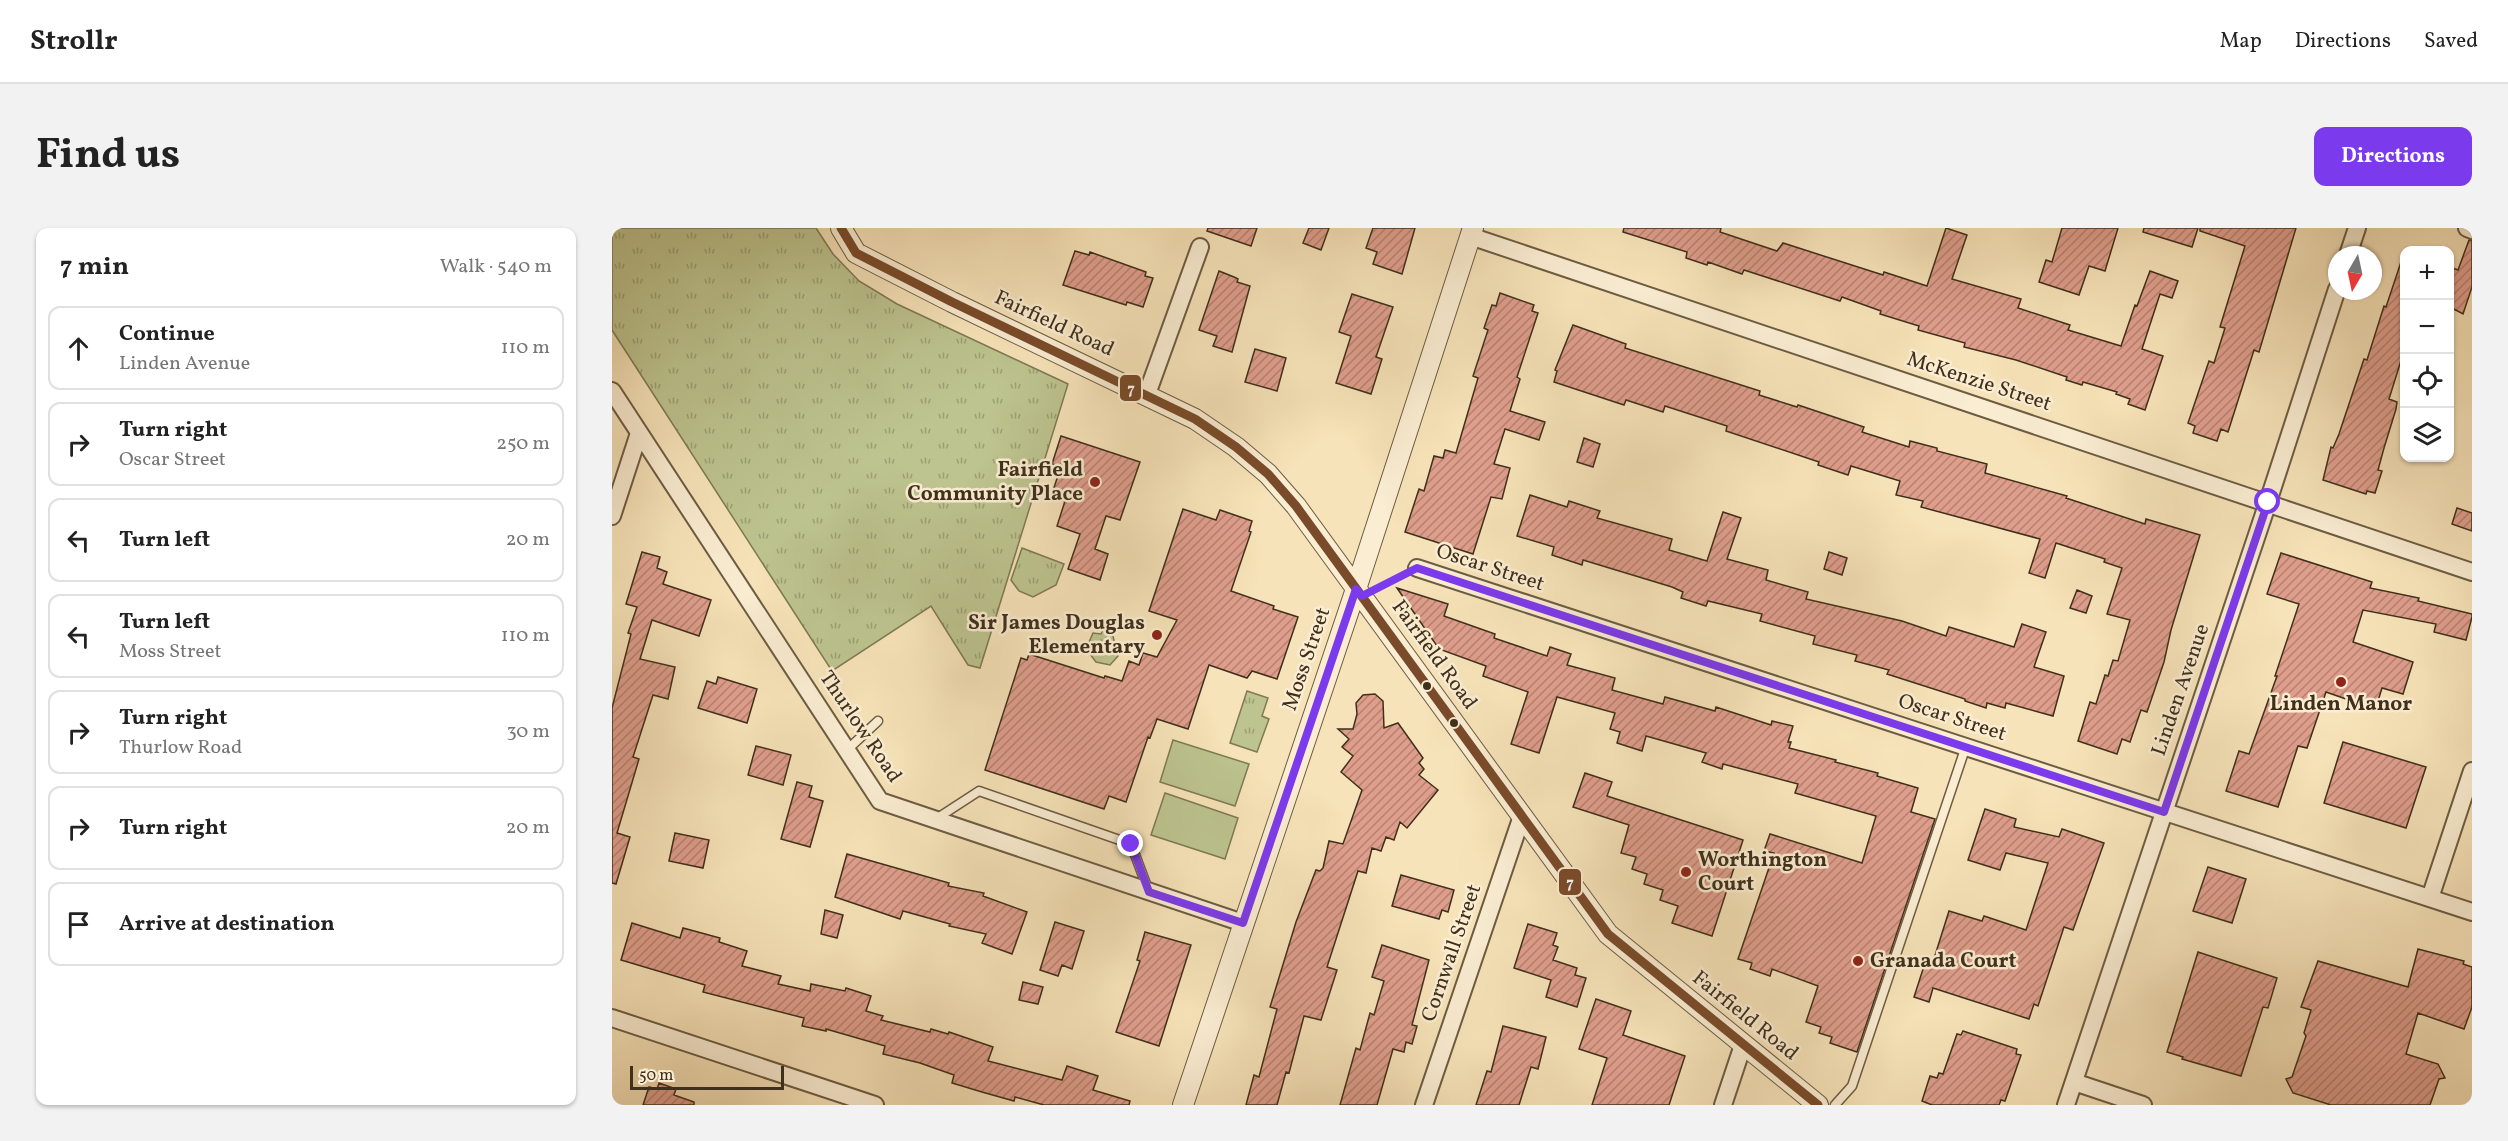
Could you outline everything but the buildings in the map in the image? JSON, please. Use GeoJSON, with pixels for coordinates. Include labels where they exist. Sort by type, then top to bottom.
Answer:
{"type":"FeatureCollection","features":[{"type":"Feature","properties":{"kind":"street","name":"Fairfield Road"},"geometry":{"type":"LineString","coordinates":[[841,228],[856,252],[952,302],[1196,419],[1236,447],[1268,474],[1296,506],[1608,934],[1818,1105]]}},
{"type":"Feature","properties":{"kind":"street"},"geometry":{"type":"LineString","coordinates":[[2351,246],[2356,228]]}},
{"type":"Feature","properties":{"kind":"street"},"geometry":{"type":"LineString","coordinates":[[2467,228],[2472,230]]}},
{"type":"Feature","properties":{"kind":"street","name":"McKenzie Street"},"geometry":{"type":"LineString","coordinates":[[1472,232],[2472,572]]}},
{"type":"Feature","properties":{"kind":"street","name":"Moss Street"},"geometry":{"type":"LineString","coordinates":[[1183,1105],[1243,923],[1359,593],[1472,232]]}},
{"type":"Feature","properties":{"kind":"street"},"geometry":{"type":"LineString","coordinates":[[1147,394],[1200,247]]}},
{"type":"Feature","properties":{"kind":"street","name":"Linden Avenue"},"geometry":{"type":"LineString","coordinates":[[2066,1105],[2268,502],[2333,300]]}},
{"type":"Feature","properties":{"kind":"street","name":"Thurlow Road"},"geometry":{"type":"LineString","coordinates":[[612,391],[880,801],[1243,923]]}},
{"type":"Feature","properties":{"kind":"street"},"geometry":{"type":"LineString","coordinates":[[612,516],[639,433]]}},
{"type":"Feature","properties":{"kind":"street","name":"Oscar Street"},"geometry":{"type":"LineString","coordinates":[[1417,568],[2472,912]]}},
{"type":"Feature","properties":{"kind":"street"},"geometry":{"type":"LineString","coordinates":[[2430,898],[2472,771]]}},
{"type":"Feature","properties":{"kind":"street","name":"Cornwall Street"},"geometry":{"type":"LineString","coordinates":[[1424,1105],[1522,816]]}},
{"type":"Feature","properties":{"kind":"street"},"geometry":{"type":"LineString","coordinates":[[612,1018],[875,1105]]}},
{"type":"Feature","properties":{"kind":"street"},"geometry":{"type":"LineString","coordinates":[[1723,1105],[1743,1045]]}},
{"type":"Feature","properties":{"kind":"street"},"geometry":{"type":"LineString","coordinates":[[2074,1082],[2143,1105]]}},
{"type":"Feature","properties":{"kind":"lane"},"geometry":{"type":"LineString","coordinates":[[847,750],[878,722]]}},
{"type":"Feature","properties":{"kind":"lane"},"geometry":{"type":"LineString","coordinates":[[1835,1105],[1852,1086],[1965,746]]}},
{"type":"Feature","properties":{"kind":"lane"},"geometry":{"type":"LineString","coordinates":[[934,820],[979,791],[1131,844],[1149,892]]}},
{"type":"Feature","properties":{"kind":"path"},"geometry":{"type":"LineString","coordinates":[[1359,593],[1417,568]]}},
{"type":"Feature","properties":{"kind":"green space"},"geometry":{"type":"Polygon","coordinates":[[[612,228],[816,228],[833,254],[859,281],[897,304],[1068,384],[980,668],[968,665],[931,606],[832,671],[612,330],[612,228]]]}},
{"type":"Feature","properties":{"kind":"green space"},"geometry":{"type":"Polygon","coordinates":[[[1022,548],[1064,564],[1056,585],[1033,597],[1019,591],[1011,580],[1022,548]]]}},
{"type":"Feature","properties":{"kind":"green space"},"geometry":{"type":"Polygon","coordinates":[[[1105,625],[1111,628],[1118,656],[1110,665],[1096,662],[1086,649],[1093,633],[1101,634],[1105,625]]]}},
{"type":"Feature","properties":{"kind":"green space"},"geometry":{"type":"Polygon","coordinates":[[[1247,691],[1268,698],[1262,716],[1269,719],[1257,752],[1230,743],[1247,691]]]}},
{"type":"Feature","properties":{"kind":"green space"},"geometry":{"type":"Polygon","coordinates":[[[1173,740],[1249,764],[1235,806],[1160,782],[1173,740]]]}},
{"type":"Feature","properties":{"kind":"green space"},"geometry":{"type":"Polygon","coordinates":[[[1165,793],[1238,818],[1225,859],[1151,835],[1165,793]]]}},
{"type":"Feature","properties":{"kind":"transit line","name":"7"},"geometry":{"type":"LineString","coordinates":[[841,228],[856,253],[1195,419],[1236,447],[1268,474],[1296,506],[1608,934],[1818,1105]]}},
{"type":"Feature","properties":{"kind":"place","name":"Fairfield Community Place"},"geometry":{"type":"Point","coordinates":[1095,482]}},
{"type":"Feature","properties":{"kind":"place","name":"Sir James Douglas Elementary"},"geometry":{"type":"Point","coordinates":[1157,635]}},
{"type":"Feature","properties":{"kind":"place","name":"Linden Manor"},"geometry":{"type":"Point","coordinates":[2341,682]}},
{"type":"Feature","properties":{"kind":"place","name":"Worthington Court"},"geometry":{"type":"Point","coordinates":[1686,872]}},
{"type":"Feature","properties":{"kind":"place","name":"Granada Court"},"geometry":{"type":"Point","coordinates":[1858,961]}},
{"type":"Feature","properties":{"kind":"route"},"geometry":{"type":"LineString","coordinates":[[1131,844],[1149,892],[1243,923],[1356,589],[1362,596],[1417,568],[2164,812],[2268,502]]}}]}
